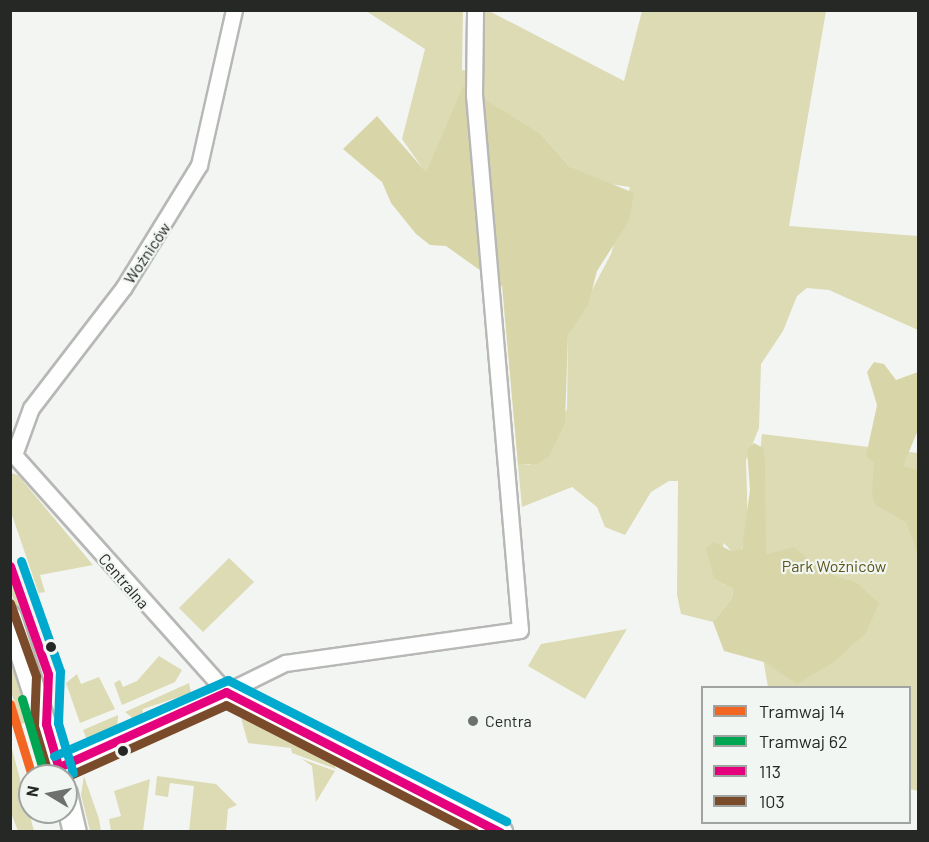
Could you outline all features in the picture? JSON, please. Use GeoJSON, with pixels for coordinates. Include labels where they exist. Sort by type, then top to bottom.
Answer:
{"type":"FeatureCollection","features":[{"type":"Feature","properties":{"kind":"street","name":"Woźniców"},"geometry":{"type":"LineString","coordinates":[[25,468],[14,455],[27,415],[124,287],[199,165],[234,10]]}},
{"type":"Feature","properties":{"kind":"street"},"geometry":{"type":"LineString","coordinates":[[75,764],[285,663],[520,630],[474,96],[475,10]]}},
{"type":"Feature","properties":{"kind":"street","name":"Centralna"},"geometry":{"type":"LineString","coordinates":[[25,468],[226,692],[501,831]]}},
{"type":"Feature","properties":{"kind":"street"},"geometry":{"type":"LineString","coordinates":[[12,625],[58,764]]}},
{"type":"Feature","properties":{"kind":"green space"},"geometry":{"type":"Polygon","coordinates":[[[366,11],[463,11],[462,70],[480,73],[482,11],[489,11],[624,81],[642,11],[826,11],[789,226],[918,236],[918,330],[829,290],[807,288],[797,296],[783,331],[761,364],[759,428],[746,460],[748,530],[741,550],[731,551],[724,543],[714,579],[733,589],[732,598],[713,622],[681,614],[677,595],[678,481],[669,481],[651,492],[625,535],[605,527],[597,507],[572,487],[522,507],[518,465],[530,465],[567,409],[568,335],[611,254],[630,187],[596,182],[570,167],[540,133],[463,87],[426,173],[402,139],[425,49],[366,11]]]}},
{"type":"Feature","properties":{"kind":"green space","name":"Park Woźniców"},"geometry":{"type":"Polygon","coordinates":[[[762,434],[918,453],[918,791],[911,789],[911,686],[768,686],[748,573],[762,434]]]}},
{"type":"Feature","properties":{"kind":"green space"},"geometry":{"type":"Polygon","coordinates":[[[11,473],[18,475],[93,565],[40,575],[45,592],[39,593],[41,600],[11,512],[11,473]]]}},
{"type":"Feature","properties":{"kind":"green space"},"geometry":{"type":"Polygon","coordinates":[[[229,558],[254,582],[203,632],[179,608],[229,558]]]}},
{"type":"Feature","properties":{"kind":"green space"},"geometry":{"type":"Polygon","coordinates":[[[10,575],[40,659],[43,687],[11,592],[10,575]]]}},
{"type":"Feature","properties":{"kind":"green space"},"geometry":{"type":"Polygon","coordinates":[[[627,629],[585,699],[528,666],[541,644],[627,629]]]}},
{"type":"Feature","properties":{"kind":"green space"},"geometry":{"type":"Polygon","coordinates":[[[159,656],[182,670],[175,682],[122,705],[114,683],[120,680],[123,687],[137,681],[159,656]]]}},
{"type":"Feature","properties":{"kind":"green space"},"geometry":{"type":"Polygon","coordinates":[[[11,663],[31,721],[21,724],[11,691],[11,663]]]}},
{"type":"Feature","properties":{"kind":"green space"},"geometry":{"type":"Polygon","coordinates":[[[77,674],[81,684],[99,677],[115,709],[80,723],[66,683],[77,674]]]}},
{"type":"Feature","properties":{"kind":"green space"},"geometry":{"type":"Polygon","coordinates":[[[189,683],[191,693],[143,709],[141,718],[135,720],[125,712],[189,683]]]}},
{"type":"Feature","properties":{"kind":"green space"},"geometry":{"type":"Polygon","coordinates":[[[118,715],[117,730],[88,742],[83,730],[118,715]]]}},
{"type":"Feature","properties":{"kind":"green space"},"geometry":{"type":"Polygon","coordinates":[[[241,718],[332,760],[336,769],[292,753],[291,748],[248,743],[241,718]]]}},
{"type":"Feature","properties":{"kind":"green space"},"geometry":{"type":"Polygon","coordinates":[[[11,745],[18,771],[18,824],[32,824],[34,831],[18,831],[11,813],[11,745]]]}},
{"type":"Feature","properties":{"kind":"green space"},"geometry":{"type":"Polygon","coordinates":[[[302,759],[335,771],[316,802],[312,766],[302,759]]]}},
{"type":"Feature","properties":{"kind":"green space"},"geometry":{"type":"Polygon","coordinates":[[[84,776],[101,831],[90,831],[81,795],[84,776]]]}},
{"type":"Feature","properties":{"kind":"green space"},"geometry":{"type":"Polygon","coordinates":[[[157,776],[216,784],[237,805],[228,809],[226,831],[189,831],[194,786],[170,783],[168,797],[155,795],[157,776]]]}},
{"type":"Feature","properties":{"kind":"green space"},"geometry":{"type":"Polygon","coordinates":[[[150,779],[143,831],[111,831],[109,819],[121,816],[114,791],[150,779]]]}},
{"type":"Feature","properties":{"kind":"shaded area"},"geometry":{"type":"Polygon","coordinates":[[[463,86],[540,133],[570,167],[634,193],[629,221],[597,271],[588,305],[568,335],[565,423],[549,456],[537,464],[518,465],[502,286],[446,246],[430,245],[416,234],[391,203],[382,182],[343,149],[377,116],[426,172],[463,86]]]}},
{"type":"Feature","properties":{"kind":"shaded area"},"geometry":{"type":"Polygon","coordinates":[[[874,362],[884,364],[896,380],[918,372],[918,430],[903,466],[918,470],[918,555],[906,522],[875,505],[872,494],[874,463],[866,456],[877,405],[867,372],[874,362]]]}},
{"type":"Feature","properties":{"kind":"shaded area"},"geometry":{"type":"Polygon","coordinates":[[[754,443],[763,448],[765,460],[766,554],[794,547],[824,572],[857,583],[879,603],[866,633],[834,662],[797,684],[764,662],[724,651],[713,622],[732,598],[733,589],[714,579],[706,548],[714,542],[731,551],[742,549],[750,490],[747,450],[754,443]]]}},
{"type":"Feature","properties":{"kind":"tram line","name":"62"},"geometry":{"type":"LineString","coordinates":[[22,699],[41,764]]}},
{"type":"Feature","properties":{"kind":"tram line","name":"14"},"geometry":{"type":"LineString","coordinates":[[10,704],[28,764]]}},
{"type":"Feature","properties":{"kind":"transit line"},"geometry":{"type":"LineString","coordinates":[[21,561],[60,671],[58,723],[70,764]]}},
{"type":"Feature","properties":{"kind":"transit line","name":"113"},"geometry":{"type":"LineString","coordinates":[[10,566],[48,674],[46,724],[58,764]]}},
{"type":"Feature","properties":{"kind":"transit line","name":"103"},"geometry":{"type":"LineString","coordinates":[[10,603],[36,676],[34,726],[45,764]]}},
{"type":"Feature","properties":{"kind":"transit line"},"geometry":{"type":"LineString","coordinates":[[54,756],[228,680],[506,821]]}},
{"type":"Feature","properties":{"kind":"transit line","name":"113"},"geometry":{"type":"LineString","coordinates":[[66,764],[226,692],[500,832]]}},
{"type":"Feature","properties":{"kind":"transit line","name":"103"},"geometry":{"type":"LineString","coordinates":[[78,772],[226,705],[474,832]]}},
{"type":"Feature","properties":{"kind":"place","name":"Centra"},"geometry":{"type":"Point","coordinates":[473,721]}}]}
